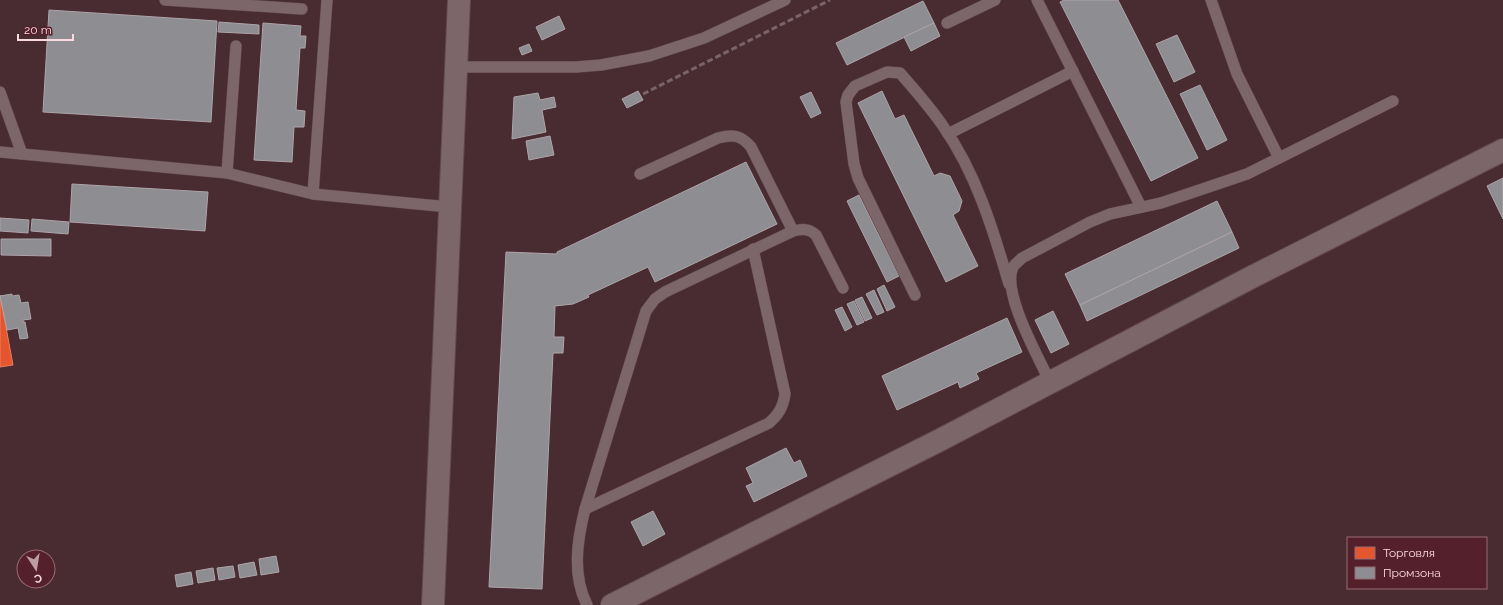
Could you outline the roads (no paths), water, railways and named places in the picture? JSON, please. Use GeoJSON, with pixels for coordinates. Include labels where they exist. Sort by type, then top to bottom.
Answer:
{"type":"FeatureCollection","features":[{"type":"Feature","properties":{"kind":"street"},"geometry":{"type":"LineString","coordinates":[[433,605],[459,0]]}},
{"type":"Feature","properties":{"kind":"street"},"geometry":{"type":"LineString","coordinates":[[612,605],[1050,382],[1411,195],[1503,150]]}},
{"type":"Feature","properties":{"kind":"lane"},"geometry":{"type":"LineString","coordinates":[[164,0],[302,9]]}},
{"type":"Feature","properties":{"kind":"lane"},"geometry":{"type":"LineString","coordinates":[[313,194],[327,0]]}},
{"type":"Feature","properties":{"kind":"lane"},"geometry":{"type":"LineString","coordinates":[[456,67],[576,67],[601,65],[649,56],[704,38],[785,0]]}},
{"type":"Feature","properties":{"kind":"lane"},"geometry":{"type":"LineString","coordinates":[[948,23],[995,0]]}},
{"type":"Feature","properties":{"kind":"lane"},"geometry":{"type":"LineString","coordinates":[[1037,0],[1141,207]]}},
{"type":"Feature","properties":{"kind":"lane"},"geometry":{"type":"LineString","coordinates":[[1211,0],[1237,74],[1279,158]]}},
{"type":"Feature","properties":{"kind":"lane"},"geometry":{"type":"LineString","coordinates":[[227,173],[236,46]]}},
{"type":"Feature","properties":{"kind":"lane"},"geometry":{"type":"LineString","coordinates":[[948,134],[1072,71]]}},
{"type":"Feature","properties":{"kind":"lane"},"geometry":{"type":"LineString","coordinates":[[915,295],[858,178],[854,164],[846,102],[848,95],[855,86],[887,72],[900,74],[926,102],[948,134],[982,199],[1016,309],[1050,382]]}},
{"type":"Feature","properties":{"kind":"lane"},"geometry":{"type":"LineString","coordinates":[[0,92],[22,154]]}},
{"type":"Feature","properties":{"kind":"lane"},"geometry":{"type":"LineString","coordinates":[[1012,294],[1013,268],[1028,253],[1090,222],[1110,214],[1141,207],[1232,180],[1393,101]]}},
{"type":"Feature","properties":{"kind":"lane"},"geometry":{"type":"LineString","coordinates":[[640,174],[718,138],[729,135],[737,135],[746,140],[751,147],[792,231]]}},
{"type":"Feature","properties":{"kind":"lane"},"geometry":{"type":"LineString","coordinates":[[0,152],[227,173],[313,194],[449,207]]}},
{"type":"Feature","properties":{"kind":"lane"},"geometry":{"type":"LineString","coordinates":[[587,605],[578,584],[578,536],[646,311],[655,299],[665,292],[753,249],[792,231],[804,229],[812,231],[816,236],[843,288]]}},
{"type":"Feature","properties":{"kind":"lane"},"geometry":{"type":"LineString","coordinates":[[585,509],[769,423],[779,414],[785,394],[753,249]]}},
{"type":"Feature","properties":{"kind":"railway"},"geometry":{"type":"LineString","coordinates":[[643,94],[830,0]]}}]}
